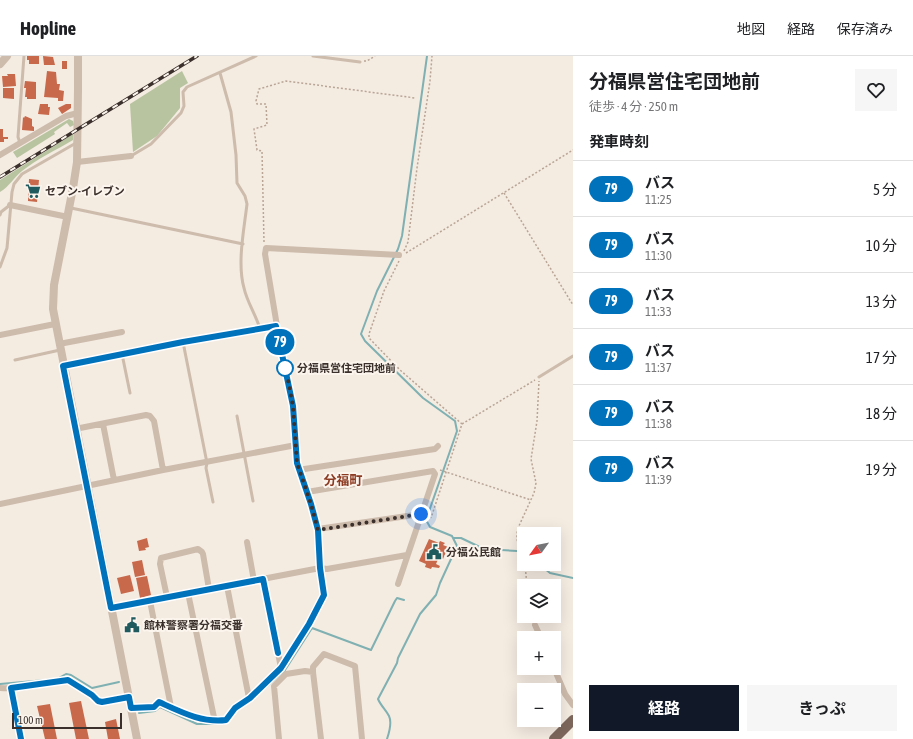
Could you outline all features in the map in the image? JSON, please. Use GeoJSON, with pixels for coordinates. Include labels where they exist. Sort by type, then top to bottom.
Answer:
{"type":"FeatureCollection","features":[{"type":"Feature","properties":{"kind":"main road"},"geometry":{"type":"LineString","coordinates":[[554,739],[573,720]]}},
{"type":"Feature","properties":{"kind":"street"},"geometry":{"type":"LineString","coordinates":[[0,64],[7,56]]}},
{"type":"Feature","properties":{"kind":"street"},"geometry":{"type":"LineString","coordinates":[[78,56],[77,162],[70,208],[54,285],[52,309],[137,739]]}},
{"type":"Feature","properties":{"kind":"street"},"geometry":{"type":"LineString","coordinates":[[0,155],[66,116],[78,113]]}},
{"type":"Feature","properties":{"kind":"street"},"geometry":{"type":"LineString","coordinates":[[77,162],[131,156]]}},
{"type":"Feature","properties":{"kind":"street"},"geometry":{"type":"LineString","coordinates":[[10,206],[68,217]]}},
{"type":"Feature","properties":{"kind":"street"},"geometry":{"type":"LineString","coordinates":[[131,708],[154,707],[159,702],[199,719],[215,722],[226,720],[235,708],[250,698],[281,668],[309,624],[324,595],[320,568],[318,530],[307,492],[298,470],[291,393],[276,326],[265,254],[266,248],[398,255]]}},
{"type":"Feature","properties":{"kind":"street"},"geometry":{"type":"LineString","coordinates":[[0,327],[1,335],[55,324]]}},
{"type":"Feature","properties":{"kind":"street"},"geometry":{"type":"LineString","coordinates":[[63,366],[183,342],[276,326]]}},
{"type":"Feature","properties":{"kind":"street"},"geometry":{"type":"LineString","coordinates":[[59,347],[122,332]]}},
{"type":"Feature","properties":{"kind":"street"},"geometry":{"type":"LineString","coordinates":[[75,429],[146,415],[150,416],[153,418],[163,470]]}},
{"type":"Feature","properties":{"kind":"street"},"geometry":{"type":"LineString","coordinates":[[103,424],[114,480]]}},
{"type":"Feature","properties":{"kind":"street"},"geometry":{"type":"LineString","coordinates":[[0,504],[163,470],[207,463],[296,445]]}},
{"type":"Feature","properties":{"kind":"street"},"geometry":{"type":"LineString","coordinates":[[298,470],[435,449],[438,446]]}},
{"type":"Feature","properties":{"kind":"street"},"geometry":{"type":"LineString","coordinates":[[307,492],[433,471],[435,474],[398,584]]}},
{"type":"Feature","properties":{"kind":"street"},"geometry":{"type":"LineString","coordinates":[[318,530],[421,514]]}},
{"type":"Feature","properties":{"kind":"street"},"geometry":{"type":"LineString","coordinates":[[247,542],[254,581]]}},
{"type":"Feature","properties":{"kind":"street"},"geometry":{"type":"LineString","coordinates":[[167,597],[160,564],[161,558],[198,549],[203,554],[209,589]]}},
{"type":"Feature","properties":{"kind":"street"},"geometry":{"type":"LineString","coordinates":[[111,608],[320,568],[327,569],[407,555]]}},
{"type":"Feature","properties":{"kind":"street"},"geometry":{"type":"LineString","coordinates":[[263,579],[281,668]]}},
{"type":"Feature","properties":{"kind":"street"},"geometry":{"type":"LineString","coordinates":[[227,586],[250,698]]}},
{"type":"Feature","properties":{"kind":"street"},"geometry":{"type":"LineString","coordinates":[[188,593],[215,722]]}},
{"type":"Feature","properties":{"kind":"street"},"geometry":{"type":"LineString","coordinates":[[150,601],[171,707]]}},
{"type":"Feature","properties":{"kind":"street"},"geometry":{"type":"LineString","coordinates":[[535,625],[538,631]]}},
{"type":"Feature","properties":{"kind":"street"},"geometry":{"type":"LineString","coordinates":[[321,739],[313,667],[324,654],[355,666],[362,739]]}},
{"type":"Feature","properties":{"kind":"street"},"geometry":{"type":"LineString","coordinates":[[279,739],[274,686],[286,674],[305,671],[313,672]]}},
{"type":"Feature","properties":{"kind":"street"},"geometry":{"type":"LineString","coordinates":[[557,675],[565,694],[573,705]]}},
{"type":"Feature","properties":{"kind":"street"},"geometry":{"type":"LineString","coordinates":[[0,688],[11,688],[68,680],[92,695],[98,701],[102,702],[129,697]]}},
{"type":"Feature","properties":{"kind":"street"},"geometry":{"type":"LineString","coordinates":[[11,688],[21,739]]}},
{"type":"Feature","properties":{"kind":"lane"},"geometry":{"type":"LineString","coordinates":[[20,143],[18,137],[24,56]]}},
{"type":"Feature","properties":{"kind":"lane"},"geometry":{"type":"LineString","coordinates":[[131,156],[151,144],[181,112],[184,106],[184,92],[187,87],[256,56]]}},
{"type":"Feature","properties":{"kind":"lane"},"geometry":{"type":"LineString","coordinates":[[313,56],[360,62]]}},
{"type":"Feature","properties":{"kind":"lane"},"geometry":{"type":"LineString","coordinates":[[220,73],[230,112],[236,156],[237,183],[246,199],[243,244],[240,262],[242,282],[244,291],[257,318],[260,329]]}},
{"type":"Feature","properties":{"kind":"lane"},"geometry":{"type":"LineString","coordinates":[[0,267],[7,248],[10,206],[14,184],[22,174],[72,144],[78,142]]}},
{"type":"Feature","properties":{"kind":"lane"},"geometry":{"type":"LineString","coordinates":[[0,215],[1,212],[10,206]]}},
{"type":"Feature","properties":{"kind":"lane"},"geometry":{"type":"LineString","coordinates":[[70,208],[243,244]]}},
{"type":"Feature","properties":{"kind":"lane"},"geometry":{"type":"LineString","coordinates":[[183,342],[207,463],[206,468],[213,502]]}},
{"type":"Feature","properties":{"kind":"lane"},"geometry":{"type":"LineString","coordinates":[[16,360],[59,347]]}},
{"type":"Feature","properties":{"kind":"lane"},"geometry":{"type":"LineString","coordinates":[[122,354],[130,393]]}},
{"type":"Feature","properties":{"kind":"lane"},"geometry":{"type":"LineString","coordinates":[[539,377],[573,356]]}},
{"type":"Feature","properties":{"kind":"lane"},"geometry":{"type":"LineString","coordinates":[[236,416],[254,501]]}},
{"type":"Feature","properties":{"kind":"path"},"geometry":{"type":"LineString","coordinates":[[360,62],[368,61],[375,56]]}},
{"type":"Feature","properties":{"kind":"path"},"geometry":{"type":"LineString","coordinates":[[432,56],[430,81],[408,242],[398,255],[369,334],[370,338],[400,370],[462,424]]}},
{"type":"Feature","properties":{"kind":"path"},"geometry":{"type":"LineString","coordinates":[[264,242],[262,151],[257,150],[254,129],[267,125],[266,104],[257,104],[256,101],[259,89],[286,81],[415,98]]}},
{"type":"Feature","properties":{"kind":"path"},"geometry":{"type":"LineString","coordinates":[[398,255],[573,150]]}},
{"type":"Feature","properties":{"kind":"path"},"geometry":{"type":"LineString","coordinates":[[504,192],[573,305]]}},
{"type":"Feature","properties":{"kind":"path"},"geometry":{"type":"LineString","coordinates":[[431,518],[462,424],[539,377]]}},
{"type":"Feature","properties":{"kind":"path"},"geometry":{"type":"LineString","coordinates":[[518,527],[534,493],[536,483],[531,459],[537,421],[539,377]]}},
{"type":"Feature","properties":{"kind":"path"},"geometry":{"type":"LineString","coordinates":[[441,470],[531,500]]}},
{"type":"Feature","properties":{"kind":"green space"},"geometry":{"type":"Polygon","coordinates":[[[182,71],[188,83],[180,88],[180,108],[157,136],[133,152],[130,104],[182,71]]]}},
{"type":"Feature","properties":{"kind":"green space"},"geometry":{"type":"Polygon","coordinates":[[[69,119],[73,121],[74,125],[70,127],[67,123],[54,132],[55,134],[17,158],[13,152],[69,119]]]}},
{"type":"Feature","properties":{"kind":"green space"},"geometry":{"type":"Polygon","coordinates":[[[73,134],[73,140],[28,167],[0,192],[0,180],[73,134]]]}},
{"type":"Feature","properties":{"kind":"building"},"geometry":{"type":"Polygon","coordinates":[[[27,56],[39,56],[39,64],[29,64],[27,56]]]}},
{"type":"Feature","properties":{"kind":"building"},"geometry":{"type":"Polygon","coordinates":[[[43,56],[53,57],[55,65],[44,65],[43,56]]]}},
{"type":"Feature","properties":{"kind":"building"},"geometry":{"type":"Polygon","coordinates":[[[62,61],[67,61],[67,69],[62,69],[62,61]]]}},
{"type":"Feature","properties":{"kind":"building"},"geometry":{"type":"Polygon","coordinates":[[[47,71],[56,72],[57,84],[60,84],[59,90],[64,91],[63,101],[58,101],[58,98],[44,97],[47,71]]]}},
{"type":"Feature","properties":{"kind":"building"},"geometry":{"type":"Polygon","coordinates":[[[7,74],[15,74],[16,86],[3,87],[2,76],[8,76],[7,74]]]}},
{"type":"Feature","properties":{"kind":"building"},"geometry":{"type":"Polygon","coordinates":[[[25,81],[36,82],[36,99],[27,99],[27,97],[25,97],[25,81]]]}},
{"type":"Feature","properties":{"kind":"building"},"geometry":{"type":"Polygon","coordinates":[[[3,88],[14,88],[14,99],[3,98],[3,88]]]}},
{"type":"Feature","properties":{"kind":"building"},"geometry":{"type":"Polygon","coordinates":[[[40,104],[48,104],[48,107],[50,107],[49,115],[38,114],[40,104]]]}},
{"type":"Feature","properties":{"kind":"building"},"geometry":{"type":"Polygon","coordinates":[[[66,104],[71,104],[71,108],[62,114],[58,108],[66,104]]]}},
{"type":"Feature","properties":{"kind":"building"},"geometry":{"type":"Polygon","coordinates":[[[25,116],[32,119],[34,131],[22,130],[23,117],[24,118],[25,116]]]}},
{"type":"Feature","properties":{"kind":"building"},"geometry":{"type":"Polygon","coordinates":[[[0,129],[3,129],[3,137],[8,137],[8,139],[4,139],[4,142],[0,142],[0,129]]]}},
{"type":"Feature","properties":{"kind":"building"},"geometry":{"type":"Polygon","coordinates":[[[29,179],[39,180],[37,202],[28,201],[29,179]]]}},
{"type":"Feature","properties":{"kind":"building"},"geometry":{"type":"Polygon","coordinates":[[[147,538],[149,547],[145,548],[146,550],[139,551],[137,541],[147,538]]]}},
{"type":"Feature","properties":{"kind":"building","name":"分福公民館"},"geometry":{"type":"Polygon","coordinates":[[[429,539],[439,543],[440,541],[445,543],[443,545],[448,547],[443,559],[439,557],[436,564],[440,566],[439,568],[432,567],[431,569],[425,567],[426,564],[419,561],[429,539]]]}},
{"type":"Feature","properties":{"kind":"building"},"geometry":{"type":"Polygon","coordinates":[[[142,560],[145,575],[135,577],[132,562],[142,560]]]}},
{"type":"Feature","properties":{"kind":"building"},"geometry":{"type":"Polygon","coordinates":[[[130,575],[134,591],[121,594],[117,578],[130,575]]]}},
{"type":"Feature","properties":{"kind":"building"},"geometry":{"type":"Polygon","coordinates":[[[147,576],[151,595],[140,598],[136,578],[147,576]]]}},
{"type":"Feature","properties":{"kind":"building"},"geometry":{"type":"Polygon","coordinates":[[[81,701],[89,739],[76,739],[69,703],[81,701]]]}},
{"type":"Feature","properties":{"kind":"building"},"geometry":{"type":"Polygon","coordinates":[[[50,704],[57,739],[45,739],[37,706],[50,704]]]}},
{"type":"Feature","properties":{"kind":"building"},"geometry":{"type":"Polygon","coordinates":[[[116,719],[120,739],[108,739],[105,722],[116,719]]]}},
{"type":"Feature","properties":{"kind":"waterway"},"geometry":{"type":"LineString","coordinates":[[387,739],[390,728],[390,718],[378,699],[420,614],[436,595],[457,546],[452,536],[430,527],[426,520],[457,431],[455,421],[423,398],[365,341],[361,334],[377,291],[398,249],[402,236],[427,56]]}},
{"type":"Feature","properties":{"kind":"waterway"},"geometry":{"type":"LineString","coordinates":[[453,538],[461,538],[484,549],[517,551]]}},
{"type":"Feature","properties":{"kind":"waterway"},"geometry":{"type":"LineString","coordinates":[[548,571],[550,573],[573,578]]}},
{"type":"Feature","properties":{"kind":"waterway"},"geometry":{"type":"LineString","coordinates":[[255,697],[285,670],[312,628],[371,650],[395,601],[397,598],[404,600]]}},
{"type":"Feature","properties":{"kind":"waterway"},"geometry":{"type":"LineString","coordinates":[[0,684],[57,679],[66,674],[71,675],[92,688],[119,682]]}},
{"type":"Feature","properties":{"kind":"waterway"},"geometry":{"type":"LineString","coordinates":[[139,713],[155,711],[160,707],[197,724],[222,724],[226,722]]}},
{"type":"Feature","properties":{"kind":"railway"},"geometry":{"type":"LineString","coordinates":[[0,177],[197,56]]}},
{"type":"Feature","properties":{"kind":"bus line","name":"79"},"geometry":{"type":"LineString","coordinates":[[21,739],[11,688],[36,686],[68,680],[92,695],[98,701],[102,702],[129,697],[131,708],[154,707],[159,702],[199,719],[215,722],[226,720],[235,708],[250,698],[281,668],[309,624],[324,595],[316,518],[298,470],[293,406],[276,326],[218,335],[63,366],[111,608],[263,579],[278,653]]}},
{"type":"Feature","properties":{"kind":"place","name":"セブン-イレブン"},"geometry":{"type":"Point","coordinates":[33,191]}},
{"type":"Feature","properties":{"kind":"place","name":"分福県営住宅団地前"},"geometry":{"type":"Point","coordinates":[285,368]}},
{"type":"Feature","properties":{"kind":"place","name":"分福公民館"},"geometry":{"type":"Point","coordinates":[434,552]}},
{"type":"Feature","properties":{"kind":"place","name":"館林警察署分福交番"},"geometry":{"type":"Point","coordinates":[132,625]}},
{"type":"Feature","properties":{"kind":"district","name":"分福町"},"geometry":{"type":"Point","coordinates":[343,480]}},
{"type":"Feature","properties":{"kind":"route"},"geometry":{"type":"LineString","coordinates":[[285,368],[285,364],[293,406],[298,470],[316,518],[318,530],[421,514]]}}]}
